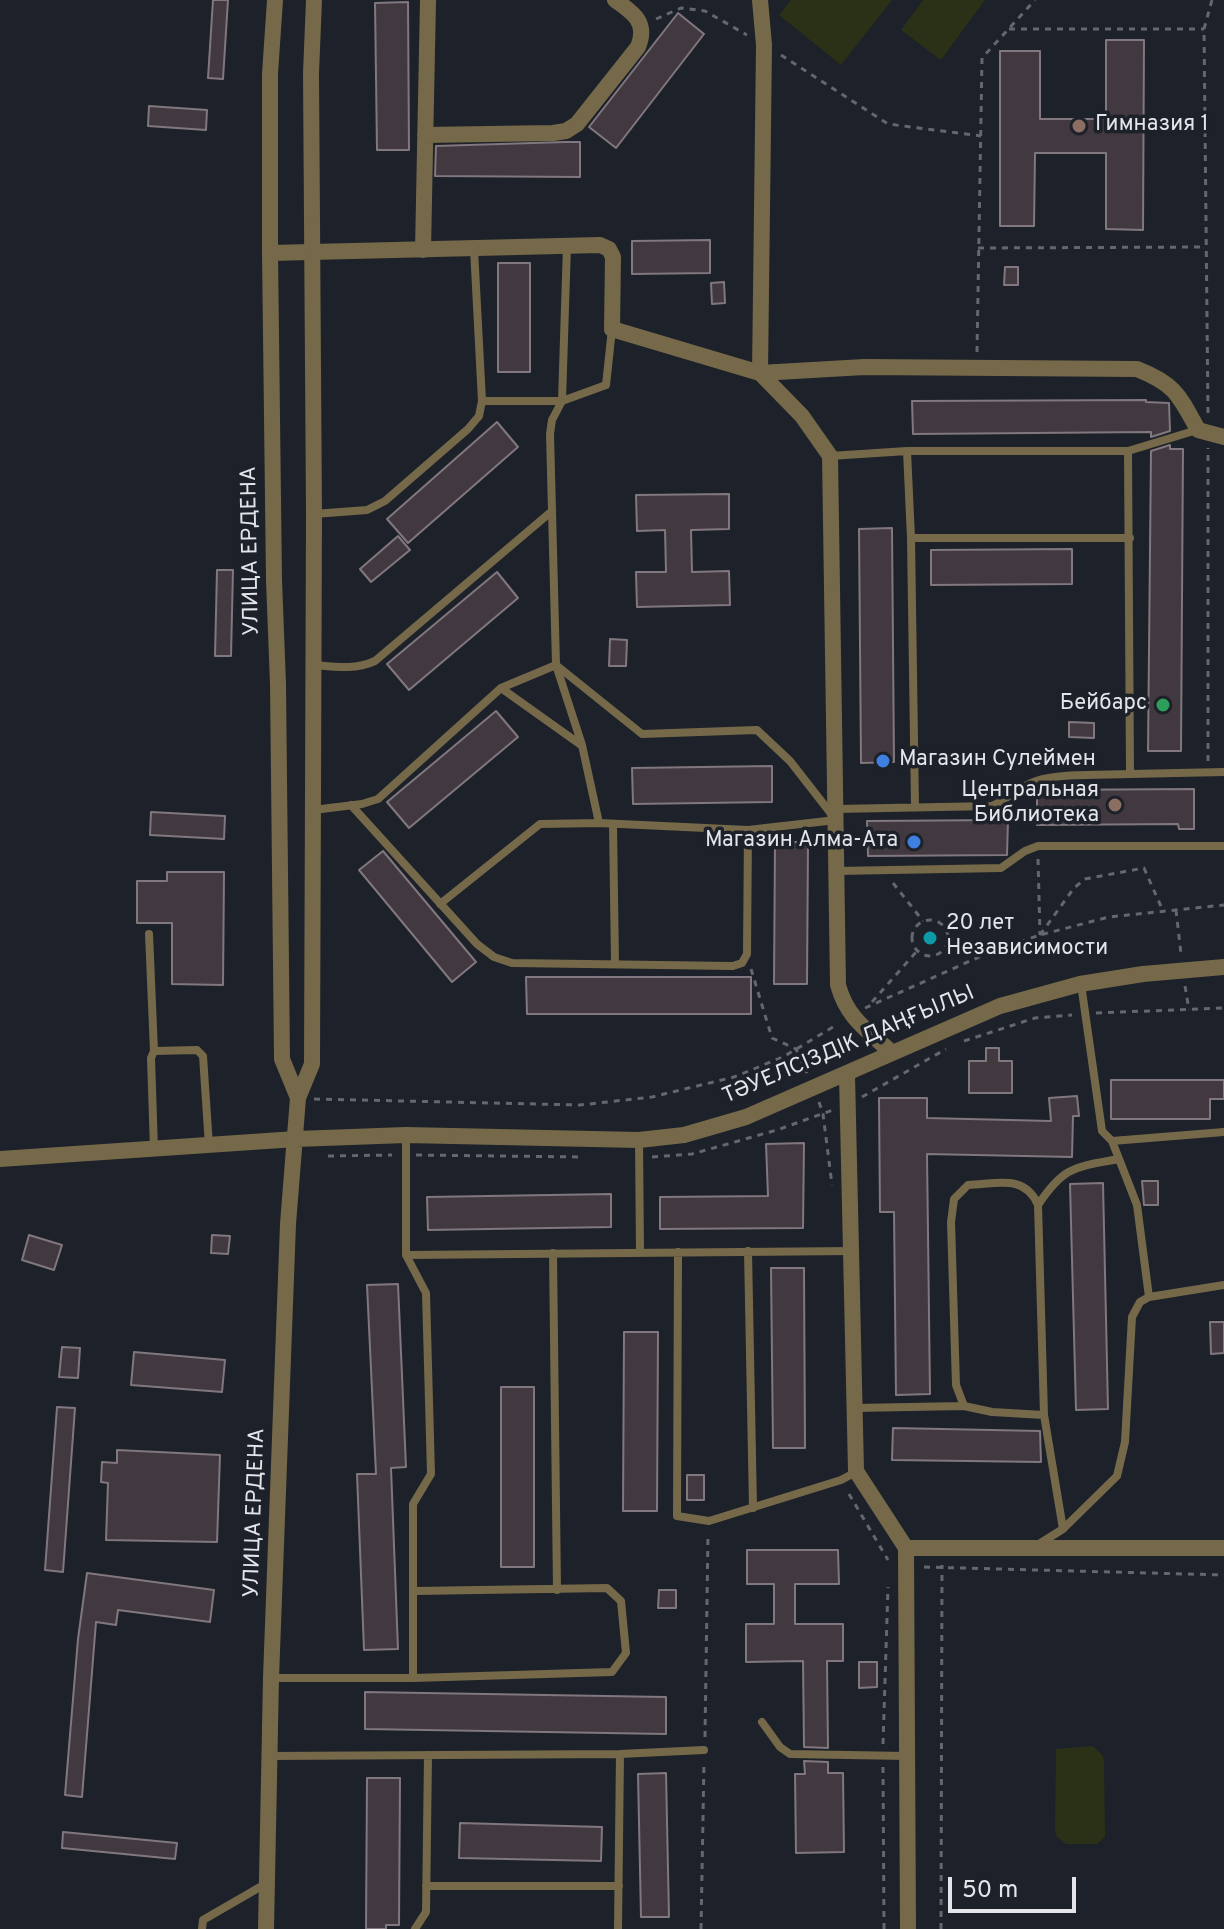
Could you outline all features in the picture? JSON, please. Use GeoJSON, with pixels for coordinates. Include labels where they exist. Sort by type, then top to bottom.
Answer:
{"type":"FeatureCollection","features":[{"type":"Feature","properties":{"kind":"street","name":"УЛИЦА ЕРДЕНА"},"geometry":{"type":"LineString","coordinates":[[275,0],[270,74],[270,253],[282,1059],[298,1098]]}},
{"type":"Feature","properties":{"kind":"street","name":"УЛИЦА ЕРДЕНА"},"geometry":{"type":"LineString","coordinates":[[266,1929],[271,1678],[288,1224],[298,1098],[312,1064],[314,253],[311,73],[314,0]]}},
{"type":"Feature","properties":{"kind":"street"},"geometry":{"type":"LineString","coordinates":[[423,250],[428,0]]}},
{"type":"Feature","properties":{"kind":"street"},"geometry":{"type":"LineString","coordinates":[[425,135],[566,131],[585,115],[638,47],[643,36],[642,26],[635,14],[615,0]]}},
{"type":"Feature","properties":{"kind":"street"},"geometry":{"type":"LineString","coordinates":[[760,0],[764,45],[760,373],[802,416],[830,456],[838,985],[842,1001],[851,1016],[891,1052]]}},
{"type":"Feature","properties":{"kind":"street"},"geometry":{"type":"LineString","coordinates":[[270,253],[600,245],[609,249],[613,257],[612,329],[760,373],[864,367],[1137,369],[1162,379],[1210,433]]}},
{"type":"Feature","properties":{"kind":"street","name":"ТӘУЕЛСІЗДІК ДАҢҒЫЛЫ"},"geometry":{"type":"LineString","coordinates":[[0,1159],[296,1139],[406,1135],[639,1140],[684,1135],[746,1117],[1000,1006],[1080,984],[1143,974],[1224,967]]}},
{"type":"Feature","properties":{"kind":"street"},"geometry":{"type":"LineString","coordinates":[[847,1075],[856,1471],[906,1548],[908,1929]]}},
{"type":"Feature","properties":{"kind":"street"},"geometry":{"type":"LineString","coordinates":[[906,1548],[1224,1548]]}},
{"type":"Feature","properties":{"kind":"lane"},"geometry":{"type":"LineString","coordinates":[[567,245],[562,401],[552,420],[550,434],[556,665],[582,745],[599,823]]}},
{"type":"Feature","properties":{"kind":"lane"},"geometry":{"type":"LineString","coordinates":[[314,514],[367,510],[385,501],[479,416],[482,401],[474,249]]}},
{"type":"Feature","properties":{"kind":"lane"},"geometry":{"type":"LineString","coordinates":[[482,401],[562,401],[606,385],[612,329]]}},
{"type":"Feature","properties":{"kind":"lane"},"geometry":{"type":"LineString","coordinates":[[830,456],[907,451],[1128,451],[1210,433]]}},
{"type":"Feature","properties":{"kind":"lane"},"geometry":{"type":"LineString","coordinates":[[907,451],[915,807]]}},
{"type":"Feature","properties":{"kind":"lane"},"geometry":{"type":"LineString","coordinates":[[1128,451],[1130,774]]}},
{"type":"Feature","properties":{"kind":"lane"},"geometry":{"type":"LineString","coordinates":[[313,665],[350,668],[375,661],[552,511]]}},
{"type":"Feature","properties":{"kind":"lane"},"geometry":{"type":"LineString","coordinates":[[911,538],[1130,538]]}},
{"type":"Feature","properties":{"kind":"lane"},"geometry":{"type":"LineString","coordinates":[[556,665],[642,734],[757,730],[790,761],[836,814]]}},
{"type":"Feature","properties":{"kind":"lane"},"geometry":{"type":"LineString","coordinates":[[313,810],[378,799],[501,688],[556,665]]}},
{"type":"Feature","properties":{"kind":"lane"},"geometry":{"type":"LineString","coordinates":[[501,688],[582,745]]}},
{"type":"Feature","properties":{"kind":"lane"},"geometry":{"type":"LineString","coordinates":[[440,904],[540,824],[599,823],[748,830],[836,814],[915,807],[992,806],[1008,800],[1025,785],[1040,779],[1224,772]]}},
{"type":"Feature","properties":{"kind":"lane"},"geometry":{"type":"LineString","coordinates":[[351,805],[477,944],[494,957],[512,963],[733,966],[742,963],[747,954],[748,830]]}},
{"type":"Feature","properties":{"kind":"lane"},"geometry":{"type":"LineString","coordinates":[[613,824],[615,964]]}},
{"type":"Feature","properties":{"kind":"lane"},"geometry":{"type":"LineString","coordinates":[[837,871],[1001,868],[1031,847],[1038,846],[1224,846]]}},
{"type":"Feature","properties":{"kind":"lane"},"geometry":{"type":"LineString","coordinates":[[149,934],[154,1150]]}},
{"type":"Feature","properties":{"kind":"lane"},"geometry":{"type":"LineString","coordinates":[[1080,984],[1102,1131],[1112,1141],[1137,1205],[1149,1297]]}},
{"type":"Feature","properties":{"kind":"lane"},"geometry":{"type":"LineString","coordinates":[[154,1051],[197,1050],[203,1056],[209,1146]]}},
{"type":"Feature","properties":{"kind":"lane"},"geometry":{"type":"LineString","coordinates":[[1112,1141],[1224,1132]]}},
{"type":"Feature","properties":{"kind":"lane"},"geometry":{"type":"LineString","coordinates":[[406,1135],[406,1255],[426,1293],[431,1474],[413,1504],[413,1678]]}},
{"type":"Feature","properties":{"kind":"lane"},"geometry":{"type":"LineString","coordinates":[[639,1140],[640,1252]]}},
{"type":"Feature","properties":{"kind":"lane"},"geometry":{"type":"LineString","coordinates":[[1038,1205],[1055,1179],[1079,1167],[1119,1159]]}},
{"type":"Feature","properties":{"kind":"lane"},"geometry":{"type":"LineString","coordinates":[[964,1406],[956,1385],[951,1222],[954,1199],[968,1185],[1018,1183],[1033,1192],[1038,1205],[1044,1415],[1063,1529]]}},
{"type":"Feature","properties":{"kind":"lane"},"geometry":{"type":"LineString","coordinates":[[748,1251],[753,1508]]}},
{"type":"Feature","properties":{"kind":"lane"},"geometry":{"type":"LineString","coordinates":[[406,1255],[853,1251]]}},
{"type":"Feature","properties":{"kind":"lane"},"geometry":{"type":"LineString","coordinates":[[678,1252],[677,1516],[709,1521],[841,1480],[856,1471]]}},
{"type":"Feature","properties":{"kind":"lane"},"geometry":{"type":"LineString","coordinates":[[553,1253],[557,1590]]}},
{"type":"Feature","properties":{"kind":"lane"},"geometry":{"type":"LineString","coordinates":[[1033,1548],[1063,1529],[1117,1476],[1125,1442],[1132,1317],[1140,1302],[1149,1297],[1224,1285]]}},
{"type":"Feature","properties":{"kind":"lane"},"geometry":{"type":"LineString","coordinates":[[855,1408],[964,1406],[992,1412],[1044,1415]]}},
{"type":"Feature","properties":{"kind":"lane"},"geometry":{"type":"LineString","coordinates":[[271,1678],[413,1678],[612,1672],[626,1653],[621,1601],[607,1588],[414,1591]]}},
{"type":"Feature","properties":{"kind":"lane"},"geometry":{"type":"LineString","coordinates":[[762,1722],[780,1747],[790,1754],[906,1756]]}},
{"type":"Feature","properties":{"kind":"lane"},"geometry":{"type":"LineString","coordinates":[[270,1756],[620,1754],[704,1750]]}},
{"type":"Feature","properties":{"kind":"lane"},"geometry":{"type":"LineString","coordinates":[[618,1929],[620,1754]]}},
{"type":"Feature","properties":{"kind":"lane"},"geometry":{"type":"LineString","coordinates":[[415,1929],[426,1912],[428,1755]]}},
{"type":"Feature","properties":{"kind":"lane"},"geometry":{"type":"LineString","coordinates":[[202,1929],[203,1920],[267,1883]]}},
{"type":"Feature","properties":{"kind":"lane"},"geometry":{"type":"LineString","coordinates":[[426,1886],[619,1886]]}},
{"type":"Feature","properties":{"kind":"path"},"geometry":{"type":"LineString","coordinates":[[976,368],[982,58],[1035,0]]}},
{"type":"Feature","properties":{"kind":"path"},"geometry":{"type":"LineString","coordinates":[[1208,772],[1210,433],[1204,29],[1212,0]]}},
{"type":"Feature","properties":{"kind":"path"},"geometry":{"type":"LineString","coordinates":[[642,26],[681,8],[705,11],[888,124],[981,136]]}},
{"type":"Feature","properties":{"kind":"path"},"geometry":{"type":"LineString","coordinates":[[1009,29],[1204,29]]}},
{"type":"Feature","properties":{"kind":"path"},"geometry":{"type":"LineString","coordinates":[[978,248],[1205,247]]}},
{"type":"Feature","properties":{"kind":"path"},"geometry":{"type":"LineString","coordinates":[[1038,846],[1040,935]]}},
{"type":"Feature","properties":{"kind":"path"},"geometry":{"type":"LineString","coordinates":[[1040,935],[1074,888],[1085,879],[1144,868],[1163,911]]}},
{"type":"Feature","properties":{"kind":"path"},"geometry":{"type":"LineString","coordinates":[[884,871],[923,921]]}},
{"type":"Feature","properties":{"kind":"path"},"geometry":{"type":"LineString","coordinates":[[298,1098],[580,1105],[652,1097],[734,1077],[796,1049],[869,1005],[988,953],[1040,935],[1109,917],[1224,905]]}},
{"type":"Feature","properties":{"kind":"path"},"geometry":{"type":"LineString","coordinates":[[931,920],[945,928],[947,944],[942,952],[925,956],[917,951],[912,935],[923,921],[931,920]]}},
{"type":"Feature","properties":{"kind":"path"},"geometry":{"type":"LineString","coordinates":[[947,944],[988,953]]}},
{"type":"Feature","properties":{"kind":"path"},"geometry":{"type":"LineString","coordinates":[[869,1005],[917,951]]}},
{"type":"Feature","properties":{"kind":"path"},"geometry":{"type":"LineString","coordinates":[[747,954],[772,1038],[796,1049]]}},
{"type":"Feature","properties":{"kind":"path"},"geometry":{"type":"LineString","coordinates":[[701,1929],[709,1521]]}},
{"type":"Feature","properties":{"kind":"path"},"geometry":{"type":"LineString","coordinates":[[941,1929],[942,1548]]}},
{"type":"Feature","properties":{"kind":"path"},"geometry":{"type":"LineString","coordinates":[[906,1567],[1224,1575]]}},
{"type":"Feature","properties":{"kind":"green space"},"geometry":{"type":"Polygon","coordinates":[[[791,0],[892,0],[841,65],[779,15],[791,0]]]}},
{"type":"Feature","properties":{"kind":"green space"},"geometry":{"type":"Polygon","coordinates":[[[923,0],[985,0],[941,60],[901,30],[923,0]]]}},
{"type":"Feature","properties":{"kind":"green space"},"geometry":{"type":"Polygon","coordinates":[[[1093,1746],[1103,1756],[1104,1762],[1105,1837],[1097,1844],[1066,1844],[1055,1832],[1056,1749],[1093,1746]]]}},
{"type":"Feature","properties":{"kind":"building"},"geometry":{"type":"Polygon","coordinates":[[[213,0],[228,0],[223,79],[208,78],[213,0]]]}},
{"type":"Feature","properties":{"kind":"building"},"geometry":{"type":"Polygon","coordinates":[[[408,2],[409,150],[377,150],[375,3],[408,2]]]}},
{"type":"Feature","properties":{"kind":"building"},"geometry":{"type":"Polygon","coordinates":[[[678,13],[704,34],[616,148],[589,127],[678,13]]]}},
{"type":"Feature","properties":{"kind":"building"},"geometry":{"type":"Polygon","coordinates":[[[1106,40],[1144,40],[1143,230],[1106,229],[1106,153],[1035,153],[1034,226],[1000,226],[1000,51],[1040,51],[1040,119],[1106,119],[1106,40]]]}},
{"type":"Feature","properties":{"kind":"building"},"geometry":{"type":"Polygon","coordinates":[[[149,106],[207,110],[206,130],[148,126],[149,106]]]}},
{"type":"Feature","properties":{"kind":"building"},"geometry":{"type":"Polygon","coordinates":[[[580,142],[580,177],[435,176],[436,146],[580,142]]]}},
{"type":"Feature","properties":{"kind":"building"},"geometry":{"type":"Polygon","coordinates":[[[710,240],[710,273],[632,274],[632,241],[710,240]]]}},
{"type":"Feature","properties":{"kind":"building"},"geometry":{"type":"Polygon","coordinates":[[[498,263],[530,263],[530,372],[498,372],[498,263]]]}},
{"type":"Feature","properties":{"kind":"building"},"geometry":{"type":"Polygon","coordinates":[[[1005,267],[1018,267],[1018,285],[1004,285],[1005,267]]]}},
{"type":"Feature","properties":{"kind":"building"},"geometry":{"type":"Polygon","coordinates":[[[724,282],[725,303],[712,304],[711,283],[724,282]]]}},
{"type":"Feature","properties":{"kind":"building"},"geometry":{"type":"Polygon","coordinates":[[[1146,400],[1169,403],[1170,431],[1151,437],[1151,432],[913,434],[912,401],[1146,400]]]}},
{"type":"Feature","properties":{"kind":"building"},"geometry":{"type":"Polygon","coordinates":[[[497,422],[518,447],[408,543],[387,519],[497,422]]]}},
{"type":"Feature","properties":{"kind":"building"},"geometry":{"type":"Polygon","coordinates":[[[1170,445],[1170,449],[1183,449],[1181,751],[1148,751],[1151,451],[1170,445]]]}},
{"type":"Feature","properties":{"kind":"building"},"geometry":{"type":"Polygon","coordinates":[[[729,494],[729,529],[691,530],[692,572],[729,571],[730,605],[637,607],[636,572],[666,572],[665,530],[637,531],[636,495],[729,494]]]}},
{"type":"Feature","properties":{"kind":"building"},"geometry":{"type":"Polygon","coordinates":[[[892,528],[894,762],[861,763],[859,529],[892,528]]]}},
{"type":"Feature","properties":{"kind":"building"},"geometry":{"type":"Polygon","coordinates":[[[398,536],[410,550],[371,582],[360,569],[398,536]]]}},
{"type":"Feature","properties":{"kind":"building"},"geometry":{"type":"Polygon","coordinates":[[[1072,549],[1072,584],[931,585],[931,550],[1072,549]]]}},
{"type":"Feature","properties":{"kind":"building"},"geometry":{"type":"Polygon","coordinates":[[[217,570],[233,570],[231,656],[215,656],[217,570]]]}},
{"type":"Feature","properties":{"kind":"building"},"geometry":{"type":"Polygon","coordinates":[[[497,572],[518,598],[409,690],[387,664],[497,572]]]}},
{"type":"Feature","properties":{"kind":"building"},"geometry":{"type":"Polygon","coordinates":[[[610,639],[627,640],[626,666],[609,666],[610,639]]]}},
{"type":"Feature","properties":{"kind":"building"},"geometry":{"type":"Polygon","coordinates":[[[496,711],[518,737],[409,828],[387,802],[496,711]]]}},
{"type":"Feature","properties":{"kind":"building"},"geometry":{"type":"Polygon","coordinates":[[[1069,722],[1094,723],[1094,738],[1069,737],[1069,722]]]}},
{"type":"Feature","properties":{"kind":"building"},"geometry":{"type":"Polygon","coordinates":[[[772,766],[772,802],[633,804],[632,768],[772,766]]]}},
{"type":"Feature","properties":{"kind":"building"},"geometry":{"type":"Polygon","coordinates":[[[1194,789],[1194,829],[1179,829],[1178,824],[1037,825],[1037,790],[1194,789]]]}},
{"type":"Feature","properties":{"kind":"building"},"geometry":{"type":"Polygon","coordinates":[[[151,812],[225,816],[224,839],[150,835],[151,812]]]}},
{"type":"Feature","properties":{"kind":"building"},"geometry":{"type":"Polygon","coordinates":[[[1008,820],[1007,855],[868,856],[867,821],[1008,820]]]}},
{"type":"Feature","properties":{"kind":"building"},"geometry":{"type":"Polygon","coordinates":[[[775,842],[808,842],[807,984],[774,984],[775,842]]]}},
{"type":"Feature","properties":{"kind":"building"},"geometry":{"type":"Polygon","coordinates":[[[383,851],[476,962],[452,982],[359,870],[383,851]]]}},
{"type":"Feature","properties":{"kind":"building"},"geometry":{"type":"Polygon","coordinates":[[[167,872],[224,872],[223,985],[172,984],[172,923],[137,923],[137,881],[167,881],[167,872]]]}},
{"type":"Feature","properties":{"kind":"building"},"geometry":{"type":"Polygon","coordinates":[[[526,977],[751,977],[751,1014],[527,1014],[526,977]]]}},
{"type":"Feature","properties":{"kind":"building"},"geometry":{"type":"Polygon","coordinates":[[[986,1048],[999,1048],[999,1061],[1012,1061],[1012,1093],[969,1093],[969,1061],[986,1061],[986,1048]]]}},
{"type":"Feature","properties":{"kind":"building"},"geometry":{"type":"Polygon","coordinates":[[[1111,1080],[1224,1080],[1224,1099],[1210,1099],[1210,1119],[1111,1119],[1111,1080]]]}},
{"type":"Feature","properties":{"kind":"building"},"geometry":{"type":"Polygon","coordinates":[[[1077,1096],[1079,1116],[1073,1116],[1072,1157],[927,1154],[930,1394],[896,1395],[894,1212],[880,1212],[879,1098],[927,1098],[927,1118],[1051,1121],[1049,1098],[1077,1096]]]}},
{"type":"Feature","properties":{"kind":"building"},"geometry":{"type":"Polygon","coordinates":[[[804,1143],[803,1228],[660,1229],[660,1197],[768,1196],[766,1144],[804,1143]]]}},
{"type":"Feature","properties":{"kind":"building"},"geometry":{"type":"Polygon","coordinates":[[[1142,1181],[1158,1181],[1158,1205],[1144,1205],[1142,1181]]]}},
{"type":"Feature","properties":{"kind":"building"},"geometry":{"type":"Polygon","coordinates":[[[1103,1183],[1108,1409],[1076,1410],[1070,1184],[1103,1183]]]}},
{"type":"Feature","properties":{"kind":"building"},"geometry":{"type":"Polygon","coordinates":[[[611,1194],[611,1227],[428,1230],[427,1197],[611,1194]]]}},
{"type":"Feature","properties":{"kind":"building"},"geometry":{"type":"Polygon","coordinates":[[[29,1235],[62,1245],[54,1270],[22,1260],[29,1235]]]}},
{"type":"Feature","properties":{"kind":"building"},"geometry":{"type":"Polygon","coordinates":[[[212,1235],[230,1236],[228,1254],[211,1253],[212,1235]]]}},
{"type":"Feature","properties":{"kind":"building"},"geometry":{"type":"Polygon","coordinates":[[[771,1268],[804,1268],[805,1448],[773,1448],[771,1268]]]}},
{"type":"Feature","properties":{"kind":"building"},"geometry":{"type":"Polygon","coordinates":[[[398,1284],[406,1467],[391,1468],[398,1649],[364,1650],[357,1474],[376,1474],[367,1285],[398,1284]]]}},
{"type":"Feature","properties":{"kind":"building"},"geometry":{"type":"Polygon","coordinates":[[[1210,1322],[1224,1322],[1224,1353],[1211,1354],[1210,1322]]]}},
{"type":"Feature","properties":{"kind":"building"},"geometry":{"type":"Polygon","coordinates":[[[624,1332],[658,1332],[657,1511],[623,1511],[624,1332]]]}},
{"type":"Feature","properties":{"kind":"building"},"geometry":{"type":"Polygon","coordinates":[[[62,1347],[80,1348],[78,1378],[59,1377],[62,1347]]]}},
{"type":"Feature","properties":{"kind":"building"},"geometry":{"type":"Polygon","coordinates":[[[134,1352],[225,1360],[222,1392],[131,1385],[134,1352]]]}},
{"type":"Feature","properties":{"kind":"building"},"geometry":{"type":"Polygon","coordinates":[[[501,1387],[534,1387],[534,1567],[501,1567],[501,1387]]]}},
{"type":"Feature","properties":{"kind":"building"},"geometry":{"type":"Polygon","coordinates":[[[57,1407],[75,1408],[63,1572],[45,1570],[57,1407]]]}},
{"type":"Feature","properties":{"kind":"building"},"geometry":{"type":"Polygon","coordinates":[[[893,1428],[1040,1431],[1041,1462],[892,1460],[893,1428]]]}},
{"type":"Feature","properties":{"kind":"building"},"geometry":{"type":"Polygon","coordinates":[[[117,1450],[220,1455],[217,1542],[106,1540],[108,1483],[101,1482],[102,1462],[117,1463],[117,1450]]]}},
{"type":"Feature","properties":{"kind":"building"},"geometry":{"type":"Polygon","coordinates":[[[687,1475],[704,1475],[704,1500],[687,1500],[687,1475]]]}},
{"type":"Feature","properties":{"kind":"building"},"geometry":{"type":"Polygon","coordinates":[[[747,1550],[838,1550],[839,1584],[795,1584],[795,1624],[843,1624],[843,1661],[827,1661],[828,1748],[804,1747],[803,1661],[746,1662],[746,1624],[774,1624],[774,1584],[747,1584],[747,1550]]]}},
{"type":"Feature","properties":{"kind":"building"},"geometry":{"type":"Polygon","coordinates":[[[87,1573],[214,1590],[210,1622],[118,1610],[116,1625],[96,1622],[82,1797],[65,1795],[78,1639],[87,1573]]]}},
{"type":"Feature","properties":{"kind":"building"},"geometry":{"type":"Polygon","coordinates":[[[659,1590],[676,1590],[676,1608],[658,1608],[659,1590]]]}},
{"type":"Feature","properties":{"kind":"building"},"geometry":{"type":"Polygon","coordinates":[[[859,1662],[877,1662],[877,1687],[859,1688],[859,1662]]]}},
{"type":"Feature","properties":{"kind":"building"},"geometry":{"type":"Polygon","coordinates":[[[365,1692],[666,1697],[666,1734],[365,1729],[365,1692]]]}},
{"type":"Feature","properties":{"kind":"building"},"geometry":{"type":"Polygon","coordinates":[[[804,1761],[828,1762],[828,1773],[843,1773],[844,1852],[796,1853],[795,1774],[805,1774],[804,1761]]]}},
{"type":"Feature","properties":{"kind":"building"},"geometry":{"type":"Polygon","coordinates":[[[666,1773],[669,1917],[641,1917],[638,1774],[666,1773]]]}},
{"type":"Feature","properties":{"kind":"building"},"geometry":{"type":"Polygon","coordinates":[[[367,1778],[400,1778],[399,1925],[386,1925],[386,1929],[366,1929],[367,1778]]]}},
{"type":"Feature","properties":{"kind":"building"},"geometry":{"type":"Polygon","coordinates":[[[460,1823],[602,1827],[601,1861],[459,1858],[460,1823]]]}},
{"type":"Feature","properties":{"kind":"building"},"geometry":{"type":"Polygon","coordinates":[[[63,1832],[177,1843],[175,1859],[62,1848],[63,1832]]]}},
{"type":"Feature","properties":{"kind":"place","name":"Гимназия 1"},"geometry":{"type":"Point","coordinates":[1079,126]}},
{"type":"Feature","properties":{"kind":"place","name":"Бейбарс"},"geometry":{"type":"Point","coordinates":[1163,705]}},
{"type":"Feature","properties":{"kind":"place","name":"Магазин Сулеймен"},"geometry":{"type":"Point","coordinates":[883,761]}},
{"type":"Feature","properties":{"kind":"place","name":"Центральная Библиотека"},"geometry":{"type":"Point","coordinates":[1115,805]}},
{"type":"Feature","properties":{"kind":"place","name":"Магазин Алма-Ата"},"geometry":{"type":"Point","coordinates":[914,842]}},
{"type":"Feature","properties":{"kind":"place","name":"20 лет Независимости"},"geometry":{"type":"Point","coordinates":[930,938]}}]}
